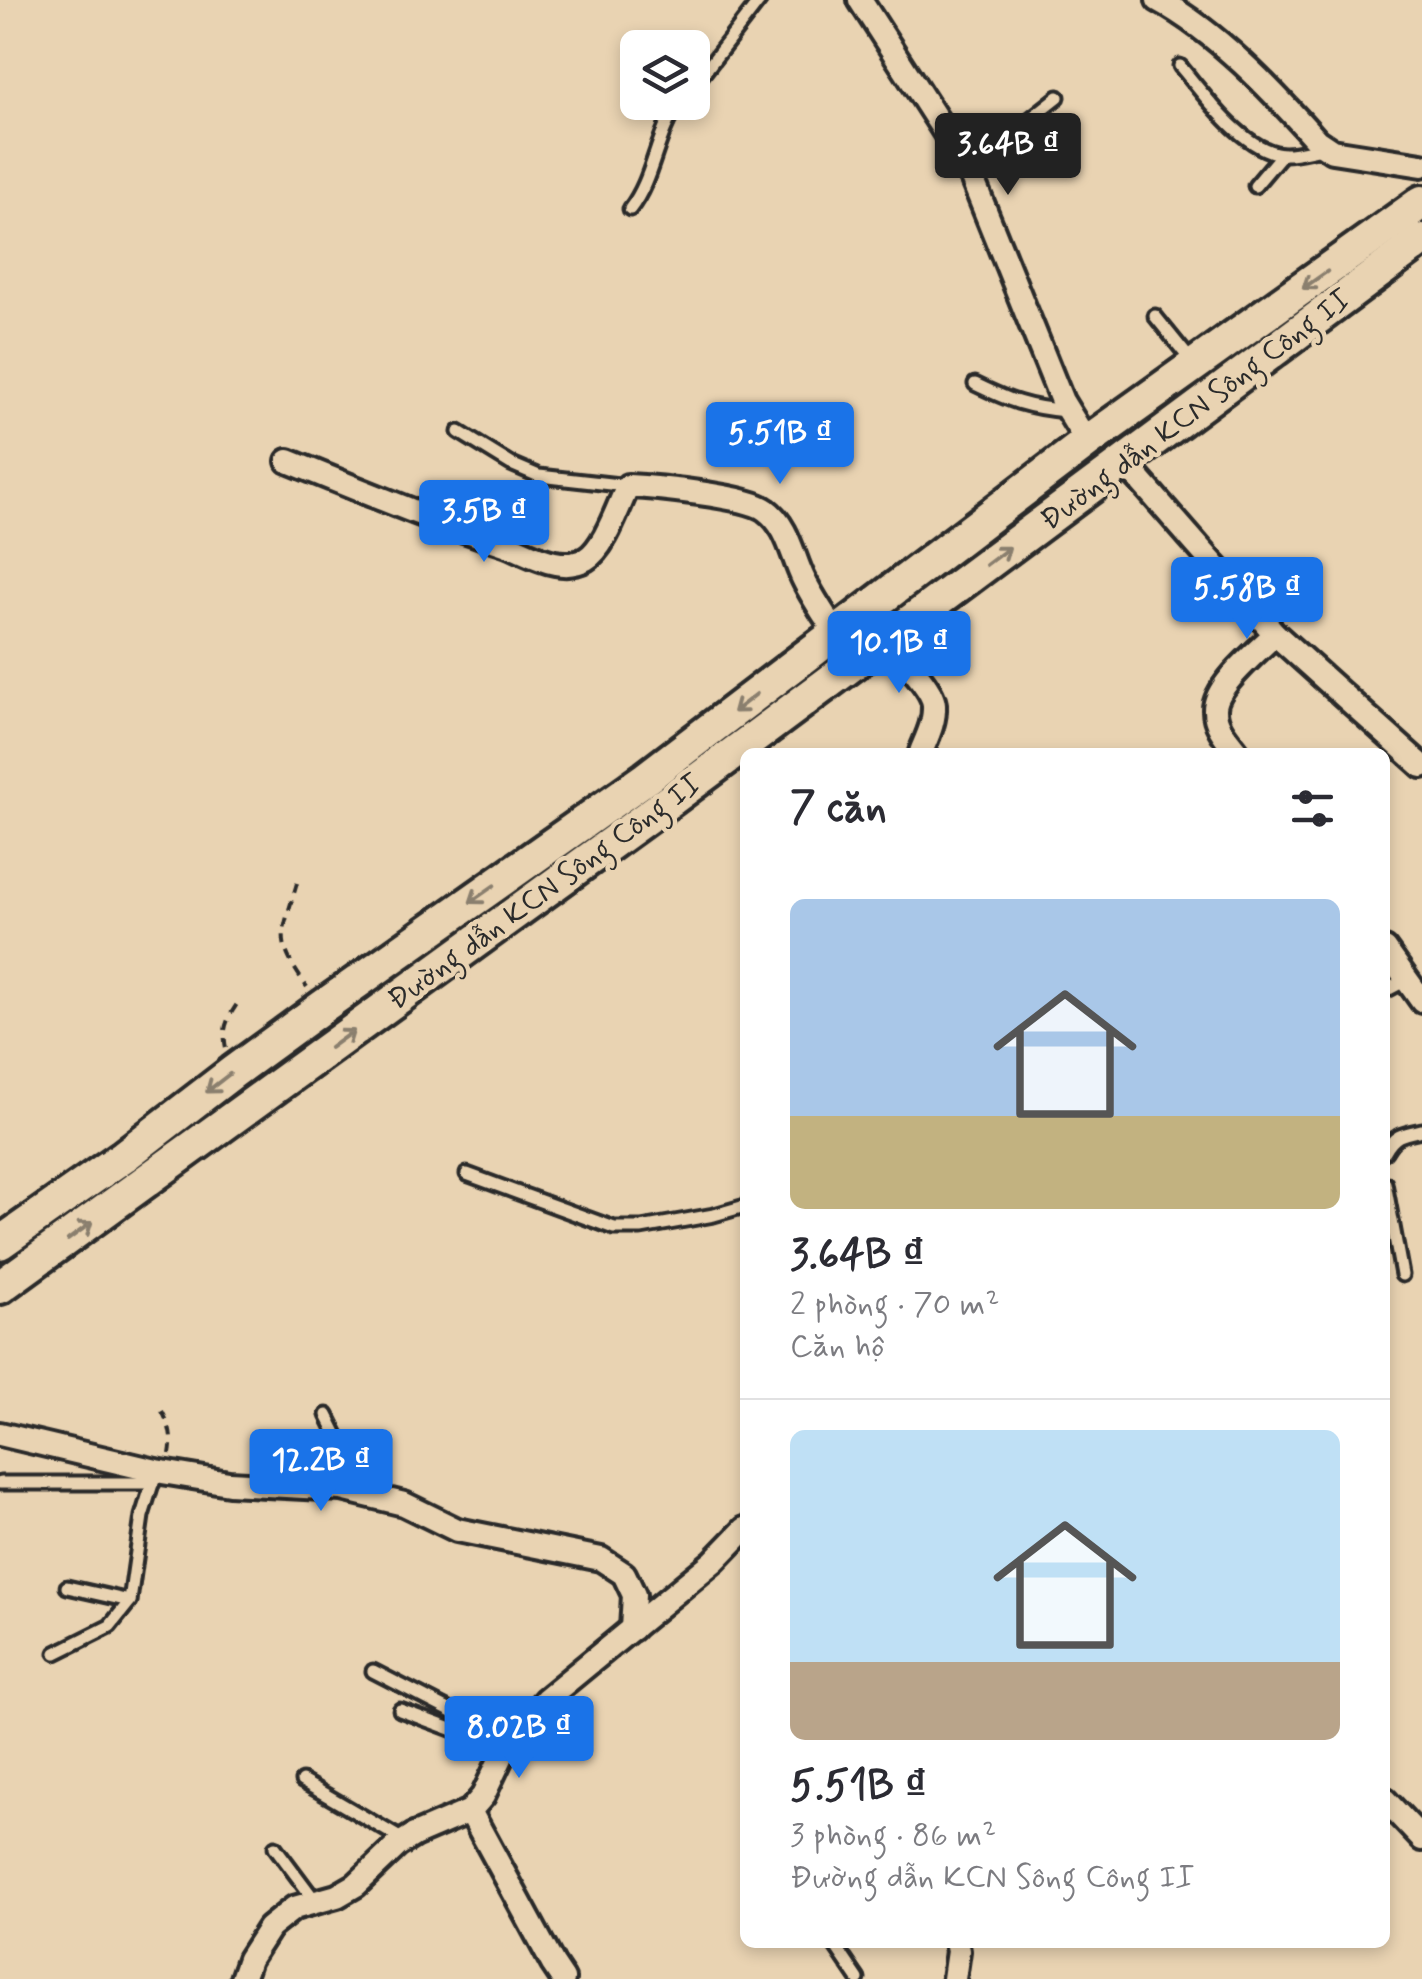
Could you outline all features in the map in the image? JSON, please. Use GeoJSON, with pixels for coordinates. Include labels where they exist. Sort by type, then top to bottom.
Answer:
{"type":"FeatureCollection","features":[{"type":"Feature","properties":{"kind":"street"},"geometry":{"type":"LineString","coordinates":[[860,0],[968,168],[1032,330],[1068,411],[1087,442]]}},
{"type":"Feature","properties":{"kind":"street"},"geometry":{"type":"LineString","coordinates":[[1158,0],[1183,13],[1226,49],[1317,141],[1332,151],[1422,164]]}},
{"type":"Feature","properties":{"kind":"street","name":"Đường dẫn KCN Sông Công II"},"geometry":{"type":"LineString","coordinates":[[741,748],[1124,462],[1384,249],[1422,202]]}},
{"type":"Feature","properties":{"kind":"street","name":"Đường dẫn KCN Sông Công II"},"geometry":{"type":"LineString","coordinates":[[4,1240],[646,778],[1087,442],[1195,365],[1384,249],[1422,240]]}},
{"type":"Feature","properties":{"kind":"street"},"geometry":{"type":"LineString","coordinates":[[288,461],[444,524],[565,564],[586,559],[594,552],[628,486],[690,492],[764,507],[789,541],[803,578],[835,632]]}},
{"type":"Feature","properties":{"kind":"street"},"geometry":{"type":"LineString","coordinates":[[1124,462],[1274,634],[1422,766]]}},
{"type":"Feature","properties":{"kind":"street"},"geometry":{"type":"LineString","coordinates":[[1234,748],[1220,729],[1214,707],[1222,687],[1274,634]]}},
{"type":"Feature","properties":{"kind":"street"},"geometry":{"type":"LineString","coordinates":[[886,640],[931,694],[932,727],[923,748]]}},
{"type":"Feature","properties":{"kind":"street","name":"Đường dẫn KCN Sông Công II"},"geometry":{"type":"LineString","coordinates":[[0,1287],[740,748]]}},
{"type":"Feature","properties":{"kind":"street"},"geometry":{"type":"LineString","coordinates":[[1390,956],[1422,1001]]}},
{"type":"Feature","properties":{"kind":"street"},"geometry":{"type":"LineString","coordinates":[[4,1240],[30,1267]]}},
{"type":"Feature","properties":{"kind":"street"},"geometry":{"type":"LineString","coordinates":[[0,1434],[158,1476],[342,1490],[404,1504],[457,1530],[601,1559],[624,1574],[634,1594],[632,1628]]}},
{"type":"Feature","properties":{"kind":"street"},"geometry":{"type":"LineString","coordinates":[[242,1979],[248,1959],[269,1928],[294,1908],[337,1896],[356,1885],[405,1840],[470,1811],[483,1796],[507,1745],[546,1699],[714,1561],[740,1535]]}},
{"type":"Feature","properties":{"kind":"street"},"geometry":{"type":"LineString","coordinates":[[1390,1805],[1422,1839]]}},
{"type":"Feature","properties":{"kind":"street"},"geometry":{"type":"LineString","coordinates":[[470,1811],[563,1979]]}},
{"type":"Feature","properties":{"kind":"street"},"geometry":{"type":"LineString","coordinates":[[954,1979],[957,1948]]}},
{"type":"Feature","properties":{"kind":"lane"},"geometry":{"type":"LineString","coordinates":[[710,65],[760,0]]}},
{"type":"Feature","properties":{"kind":"lane"},"geometry":{"type":"LineString","coordinates":[[1180,66],[1220,114],[1250,141],[1282,154],[1326,147]]}},
{"type":"Feature","properties":{"kind":"lane"},"geometry":{"type":"LineString","coordinates":[[968,168],[1058,97]]}},
{"type":"Feature","properties":{"kind":"lane"},"geometry":{"type":"LineString","coordinates":[[630,209],[644,186],[667,120]]}},
{"type":"Feature","properties":{"kind":"lane"},"geometry":{"type":"LineString","coordinates":[[1255,186],[1282,154]]}},
{"type":"Feature","properties":{"kind":"lane"},"geometry":{"type":"LineString","coordinates":[[1155,316],[1195,365]]}},
{"type":"Feature","properties":{"kind":"lane"},"geometry":{"type":"LineString","coordinates":[[975,384],[1030,408],[1068,411]]}},
{"type":"Feature","properties":{"kind":"lane"},"geometry":{"type":"LineString","coordinates":[[459,432],[539,476],[628,486]]}},
{"type":"Feature","properties":{"kind":"lane"},"geometry":{"type":"LineString","coordinates":[[1390,988],[1408,979]]}},
{"type":"Feature","properties":{"kind":"lane"},"geometry":{"type":"LineString","coordinates":[[1390,1143],[1402,1134],[1422,1130]]}},
{"type":"Feature","properties":{"kind":"lane"},"geometry":{"type":"LineString","coordinates":[[467,1174],[614,1228],[641,1228],[740,1207]]}},
{"type":"Feature","properties":{"kind":"lane"},"geometry":{"type":"LineString","coordinates":[[1390,1210],[1402,1275]]}},
{"type":"Feature","properties":{"kind":"lane"},"geometry":{"type":"LineString","coordinates":[[327,1415],[346,1453],[342,1490]]}},
{"type":"Feature","properties":{"kind":"lane"},"geometry":{"type":"LineString","coordinates":[[0,1484],[158,1476],[142,1516],[130,1600],[110,1626],[56,1652]]}},
{"type":"Feature","properties":{"kind":"lane"},"geometry":{"type":"LineString","coordinates":[[67,1587],[130,1600]]}},
{"type":"Feature","properties":{"kind":"lane"},"geometry":{"type":"LineString","coordinates":[[373,1672],[507,1745]]}},
{"type":"Feature","properties":{"kind":"lane"},"geometry":{"type":"LineString","coordinates":[[400,1710],[507,1745]]}},
{"type":"Feature","properties":{"kind":"lane"},"geometry":{"type":"LineString","coordinates":[[302,1781],[405,1840]]}},
{"type":"Feature","properties":{"kind":"lane"},"geometry":{"type":"LineString","coordinates":[[275,1847],[316,1902]]}},
{"type":"Feature","properties":{"kind":"lane"},"geometry":{"type":"LineString","coordinates":[[837,1948],[858,1979]]}},
{"type":"Feature","properties":{"kind":"path"},"geometry":{"type":"LineString","coordinates":[[296,883],[282,939],[286,954],[322,1008]]}},
{"type":"Feature","properties":{"kind":"path"},"geometry":{"type":"LineString","coordinates":[[233,1072],[224,1032],[237,1004]]}},
{"type":"Feature","properties":{"kind":"path"},"geometry":{"type":"LineString","coordinates":[[158,1476],[172,1444],[170,1424],[162,1411]]}}]}
